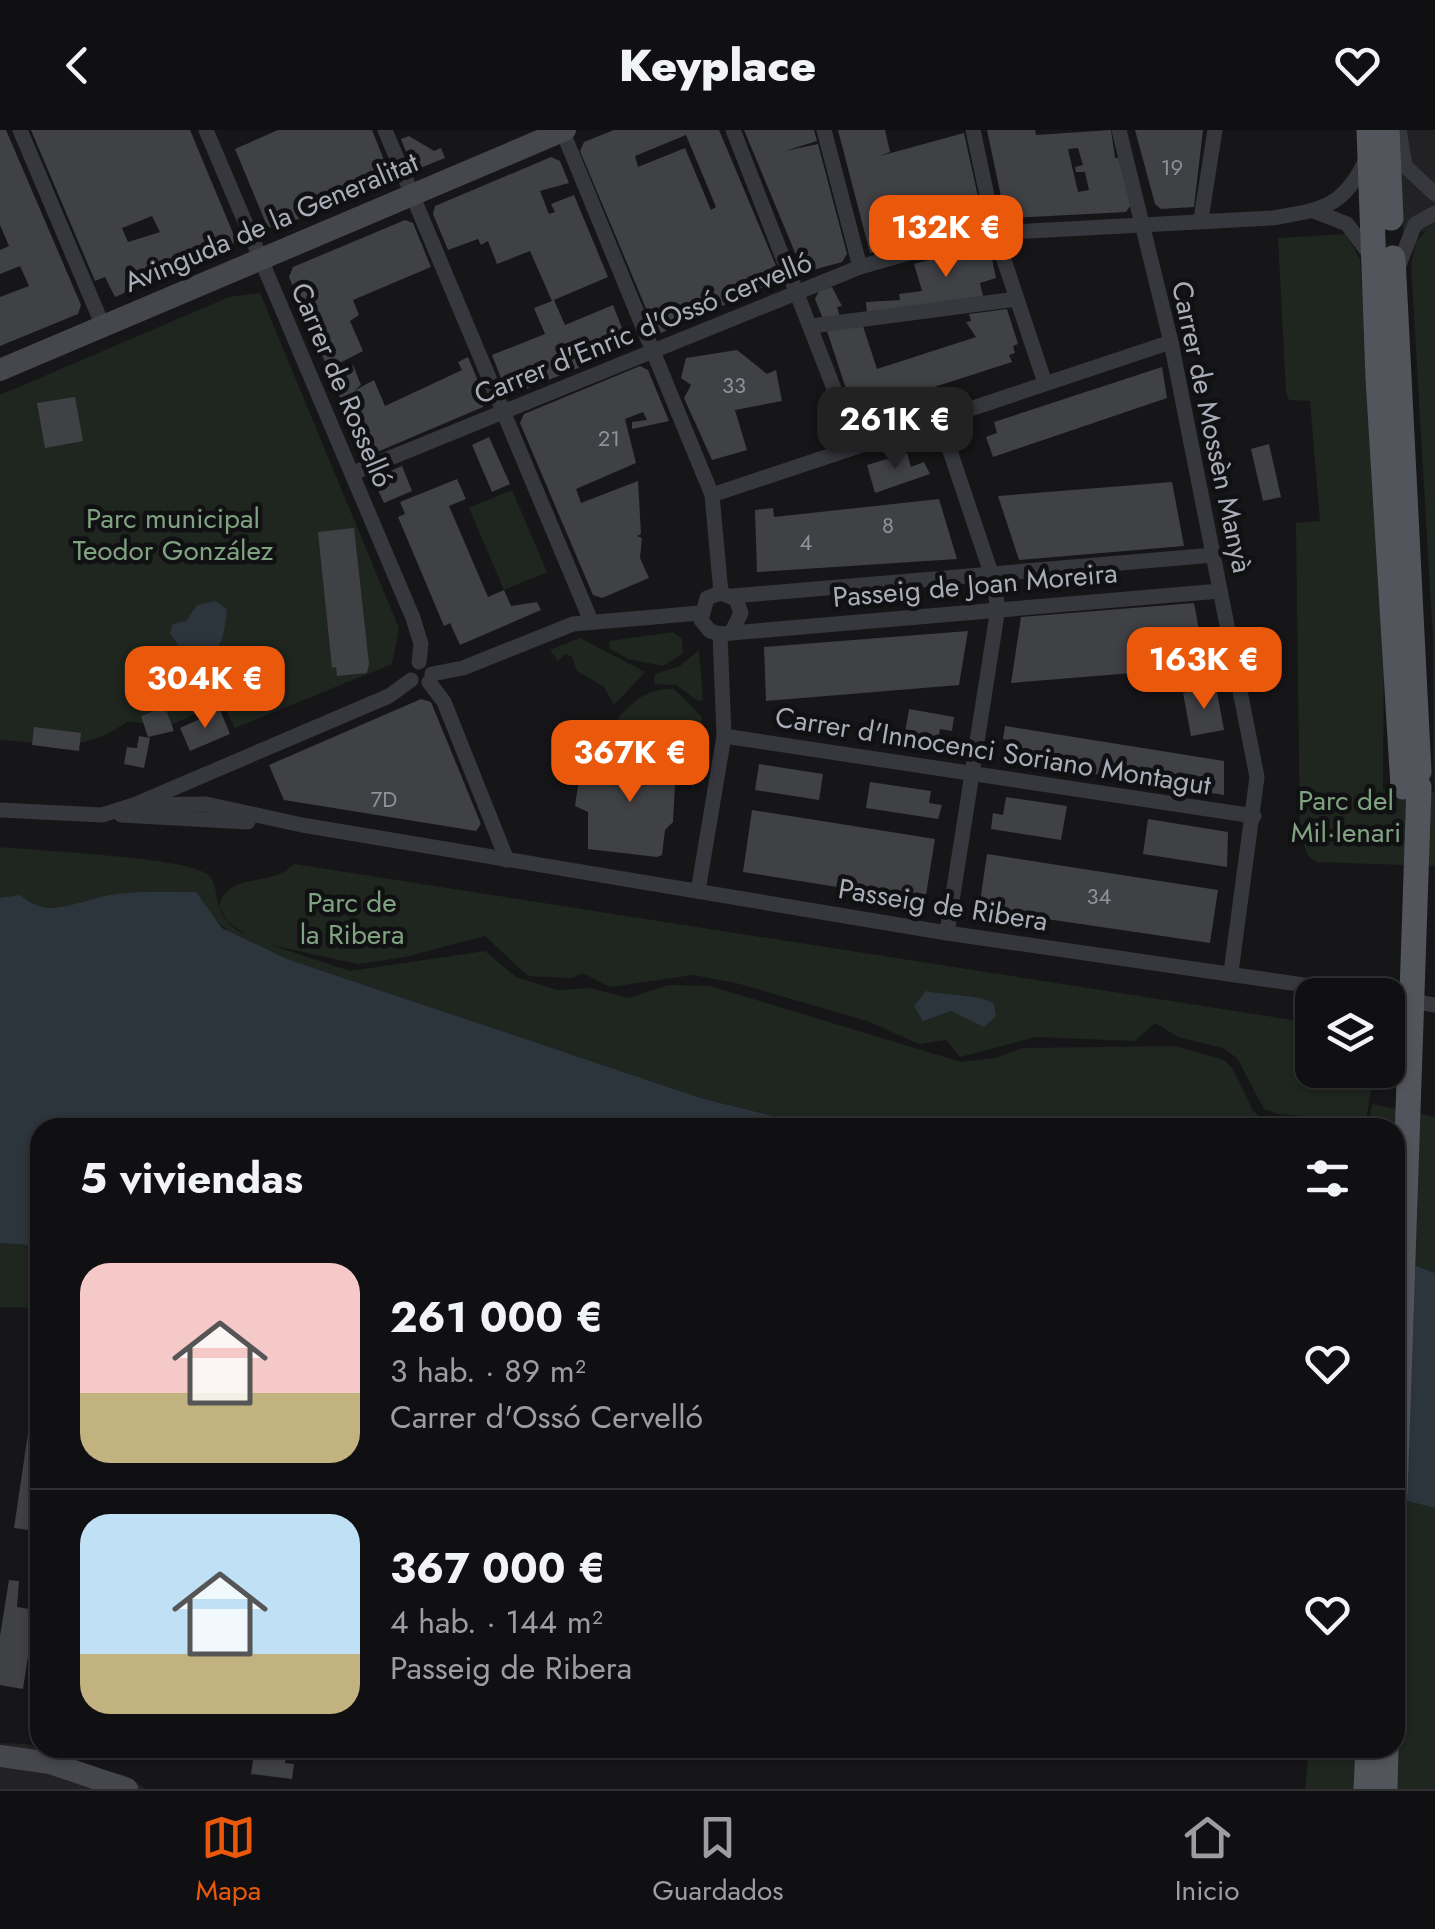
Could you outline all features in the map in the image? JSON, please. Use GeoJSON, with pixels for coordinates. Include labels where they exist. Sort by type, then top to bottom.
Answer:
{"type":"FeatureCollection","features":[{"type":"Feature","properties":{"kind":"main road"},"geometry":{"type":"LineString","coordinates":[[1387,130],[1411,787],[1403,1118]]}},
{"type":"Feature","properties":{"kind":"main road"},"geometry":{"type":"LineString","coordinates":[[1370,141],[1378,378],[1411,787],[1391,1118]]}},
{"type":"Feature","properties":{"kind":"main road"},"geometry":{"type":"LineString","coordinates":[[1366,1789],[1368,1758]]}},
{"type":"Feature","properties":{"kind":"main road"},"geometry":{"type":"LineString","coordinates":[[1385,1789],[1386,1758]]}},
{"type":"Feature","properties":{"kind":"street"},"geometry":{"type":"LineString","coordinates":[[20,130],[103,326]]}},
{"type":"Feature","properties":{"kind":"street","name":"Carrer de Rosselló"},"geometry":{"type":"LineString","coordinates":[[206,130],[413,618],[421,644],[419,662]]}},
{"type":"Feature","properties":{"kind":"street"},"geometry":{"type":"LineString","coordinates":[[385,130],[590,621]]}},
{"type":"Feature","properties":{"kind":"street"},"geometry":{"type":"LineString","coordinates":[[563,130],[712,495],[727,594],[742,613],[727,632],[724,736],[698,891]]}},
{"type":"Feature","properties":{"kind":"street","name":"Avinguda de la Generalitat"},"geometry":{"type":"LineString","coordinates":[[0,370],[563,130]]}},
{"type":"Feature","properties":{"kind":"street"},"geometry":{"type":"LineString","coordinates":[[733,130],[799,291],[856,446]]}},
{"type":"Feature","properties":{"kind":"street"},"geometry":{"type":"LineString","coordinates":[[824,130],[860,266]]}},
{"type":"Feature","properties":{"kind":"street"},"geometry":{"type":"LineString","coordinates":[[973,130],[995,232],[1045,383]]}},
{"type":"Feature","properties":{"kind":"street","name":"Carrer de Mossèn Manyà"},"geometry":{"type":"LineString","coordinates":[[1119,130],[1171,342],[1258,777],[1231,972]]}},
{"type":"Feature","properties":{"kind":"street"},"geometry":{"type":"LineString","coordinates":[[1201,219],[1215,130]]}},
{"type":"Feature","properties":{"kind":"street"},"geometry":{"type":"LineString","coordinates":[[1399,130],[1405,166],[1435,194]]}},
{"type":"Feature","properties":{"kind":"street"},"geometry":{"type":"LineString","coordinates":[[1314,211],[1338,201],[1353,187],[1370,141]]}},
{"type":"Feature","properties":{"kind":"street"},"geometry":{"type":"LineString","coordinates":[[1314,211],[1347,224],[1377,265]]}},
{"type":"Feature","properties":{"kind":"street","name":"Carrer d'Enric d'Ossó cervelló"},"geometry":{"type":"LineString","coordinates":[[353,473],[860,266],[995,232],[1272,218],[1314,211]]}},
{"type":"Feature","properties":{"kind":"street"},"geometry":{"type":"LineString","coordinates":[[1394,289],[1399,256],[1415,224],[1435,213]]}},
{"type":"Feature","properties":{"kind":"street"},"geometry":{"type":"LineString","coordinates":[[812,326],[1017,299]]}},
{"type":"Feature","properties":{"kind":"street"},"geometry":{"type":"LineString","coordinates":[[712,495],[1171,342]]}},
{"type":"Feature","properties":{"kind":"street"},"geometry":{"type":"LineString","coordinates":[[940,418],[992,573],[998,608],[946,933]]}},
{"type":"Feature","properties":{"kind":"street","name":"Passeig de Joan Moreira"},"geometry":{"type":"LineString","coordinates":[[727,594],[1214,556]]}},
{"type":"Feature","properties":{"kind":"street","name":"Passeig de Joan Moreira"},"geometry":{"type":"LineString","coordinates":[[727,632],[1220,590]]}},
{"type":"Feature","properties":{"kind":"street"},"geometry":{"type":"LineString","coordinates":[[727,594],[706,598],[700,613],[707,629],[727,632]]}},
{"type":"Feature","properties":{"kind":"street"},"geometry":{"type":"LineString","coordinates":[[411,680],[420,685],[554,631],[590,621],[700,613]]}},
{"type":"Feature","properties":{"kind":"street"},"geometry":{"type":"LineString","coordinates":[[411,680],[410,670],[419,662],[428,664],[430,678],[444,702],[506,860]]}},
{"type":"Feature","properties":{"kind":"street"},"geometry":{"type":"LineString","coordinates":[[102,814],[206,776],[389,696],[411,680]]}},
{"type":"Feature","properties":{"kind":"street","name":"Carrer d'Innocenci Soriano Montagut"},"geometry":{"type":"LineString","coordinates":[[724,736],[1254,816]]}},
{"type":"Feature","properties":{"kind":"street"},"geometry":{"type":"LineString","coordinates":[[206,776],[210,805]]}},
{"type":"Feature","properties":{"kind":"street"},"geometry":{"type":"LineString","coordinates":[[134,805],[210,805],[302,825]]}},
{"type":"Feature","properties":{"kind":"street"},"geometry":{"type":"LineString","coordinates":[[0,810],[60,816],[102,814],[302,825]]}},
{"type":"Feature","properties":{"kind":"street","name":"Passeig de Ribera"},"geometry":{"type":"LineString","coordinates":[[302,825],[946,933],[1295,982]]}},
{"type":"Feature","properties":{"kind":"street"},"geometry":{"type":"LineString","coordinates":[[1405,1001],[1435,1005]]}},
{"type":"Feature","properties":{"kind":"street"},"geometry":{"type":"LineString","coordinates":[[0,1756],[50,1763],[127,1789]]}},
{"type":"Feature","properties":{"kind":"shaded area"},"geometry":{"type":"Polygon","coordinates":[[[1396,130],[1435,130],[1435,231],[1403,232],[1396,130]]]}},
{"type":"Feature","properties":{"kind":"shaded area"},"geometry":{"type":"Polygon","coordinates":[[[215,601],[227,609],[219,645],[207,654],[184,654],[170,633],[173,624],[186,621],[197,605],[215,601]]]}},
{"type":"Feature","properties":{"kind":"shaded area"},"geometry":{"type":"Polygon","coordinates":[[[148,892],[196,892],[222,928],[287,959],[704,1099],[781,1118],[30,1118],[30,1245],[0,1243],[0,898],[20,895],[49,908],[148,892]]]}},
{"type":"Feature","properties":{"kind":"shaded area"},"geometry":{"type":"Polygon","coordinates":[[[926,991],[988,1001],[994,1004],[996,1016],[984,1027],[951,1011],[923,1021],[914,1006],[926,991]]]}},
{"type":"Feature","properties":{"kind":"shaded area"},"geometry":{"type":"Polygon","coordinates":[[[1405,1262],[1435,1273],[1435,1508],[1405,1500],[1405,1262]]]}},
{"type":"Feature","properties":{"kind":"shaded area"},"geometry":{"type":"Polygon","coordinates":[[[0,1743],[28,1744],[30,1758],[60,1758],[125,1775],[146,1789],[0,1789],[0,1743]]]}},
{"type":"Feature","properties":{"kind":"green space","name":"Parc del Mil·lenari"},"geometry":{"type":"Polygon","coordinates":[[[1435,223],[1435,866],[1317,862],[1308,856],[1300,834],[1296,523],[1320,521],[1310,401],[1289,400],[1286,392],[1278,238],[1346,234],[1360,259],[1384,632],[1383,790],[1434,792],[1433,640],[1411,264],[1417,240],[1435,223]]]}},
{"type":"Feature","properties":{"kind":"green space","name":"Parc municipal Teodor González"},"geometry":{"type":"Polygon","coordinates":[[[260,293],[399,628],[392,664],[235,728],[222,702],[166,727],[128,721],[82,742],[0,740],[0,395],[229,297],[260,293]]]}},
{"type":"Feature","properties":{"kind":"green space"},"geometry":{"type":"Polygon","coordinates":[[[512,490],[547,572],[504,590],[469,508],[512,490]]]}},
{"type":"Feature","properties":{"kind":"green space"},"geometry":{"type":"Polygon","coordinates":[[[673,632],[682,639],[683,653],[663,666],[628,659],[610,649],[609,641],[673,632]]]}},
{"type":"Feature","properties":{"kind":"green space"},"geometry":{"type":"Polygon","coordinates":[[[580,638],[645,672],[614,705],[604,687],[577,671],[572,657],[565,654],[558,661],[550,650],[580,638]]]}},
{"type":"Feature","properties":{"kind":"green space"},"geometry":{"type":"Polygon","coordinates":[[[699,650],[703,700],[698,701],[676,685],[654,684],[655,674],[680,666],[699,650]]]}},
{"type":"Feature","properties":{"kind":"green space"},"geometry":{"type":"Polygon","coordinates":[[[674,689],[702,717],[696,758],[621,744],[618,736],[624,724],[618,718],[649,693],[674,689]]]}},
{"type":"Feature","properties":{"kind":"green space","name":"Parc de la Ribera"},"geometry":{"type":"Polygon","coordinates":[[[0,847],[141,859],[193,868],[212,879],[219,906],[231,888],[274,876],[294,864],[1295,1020],[1295,1088],[1371,1088],[1366,1118],[1277,1114],[1264,1109],[1237,1058],[1223,1048],[1178,1037],[1155,1023],[1135,1041],[1036,1037],[960,1057],[946,1040],[919,1044],[867,1021],[740,984],[693,975],[610,987],[583,973],[572,978],[528,976],[485,936],[405,957],[358,964],[271,945],[350,971],[485,951],[516,977],[557,990],[591,988],[629,998],[668,985],[710,986],[961,1062],[995,1058],[1023,1048],[1175,1046],[1224,1060],[1233,1069],[1253,1111],[1262,1118],[781,1118],[704,1099],[287,959],[236,936],[211,914],[101,897],[73,908],[32,906],[0,898],[0,847]]]}},
{"type":"Feature","properties":{"kind":"green space"},"geometry":{"type":"Polygon","coordinates":[[[1372,1104],[1435,1117],[1435,1273],[1405,1262],[1405,1118],[1369,1118],[1372,1104]]]}},
{"type":"Feature","properties":{"kind":"green space"},"geometry":{"type":"Polygon","coordinates":[[[0,1243],[30,1245],[30,1308],[0,1307],[0,1243]]]}},
{"type":"Feature","properties":{"kind":"green space"},"geometry":{"type":"Polygon","coordinates":[[[1405,1500],[1435,1508],[1435,1789],[1305,1789],[1308,1758],[1405,1758],[1405,1500]]]}},
{"type":"Feature","properties":{"kind":"building"},"geometry":{"type":"Polygon","coordinates":[[[0,130],[6,130],[81,305],[78,314],[0,346],[0,297],[29,286],[20,266],[0,274],[0,250],[9,246],[0,225],[0,130]]]}},
{"type":"Feature","properties":{"kind":"building"},"geometry":{"type":"Polygon","coordinates":[[[31,130],[190,130],[235,238],[232,247],[115,297],[105,277],[95,281],[31,130]],[[152,216],[122,228],[128,242],[160,232],[152,216]]]}},
{"type":"Feature","properties":{"kind":"building"},"geometry":{"type":"Polygon","coordinates":[[[278,130],[372,130],[390,175],[387,182],[274,229],[267,226],[235,149],[278,130]]]}},
{"type":"Feature","properties":{"kind":"building"},"geometry":{"type":"Polygon","coordinates":[[[614,130],[719,130],[779,273],[776,282],[661,333],[655,330],[580,151],[584,142],[614,130]],[[686,135],[635,156],[638,167],[685,148],[711,210],[716,207],[686,135]]]}},
{"type":"Feature","properties":{"kind":"building"},"geometry":{"type":"Polygon","coordinates":[[[744,130],[814,130],[817,141],[785,151],[818,144],[847,254],[842,262],[809,271],[801,267],[744,130]]]}},
{"type":"Feature","properties":{"kind":"building"},"geometry":{"type":"Polygon","coordinates":[[[838,130],[885,130],[890,152],[880,156],[964,133],[982,215],[977,223],[870,253],[838,130]]]}},
{"type":"Feature","properties":{"kind":"building"},"geometry":{"type":"Polygon","coordinates":[[[987,130],[1035,130],[1036,135],[1111,130],[1115,158],[1131,205],[1126,212],[1011,218],[1004,211],[987,130]],[[1078,148],[1068,149],[1078,192],[1089,190],[1085,172],[1076,172],[1075,167],[1083,165],[1078,148]]]}},
{"type":"Feature","properties":{"kind":"building"},"geometry":{"type":"Polygon","coordinates":[[[1135,130],[1203,130],[1194,207],[1161,209],[1155,204],[1135,130]]]}},
{"type":"Feature","properties":{"kind":"building"},"geometry":{"type":"Polygon","coordinates":[[[409,136],[434,151],[441,148],[445,158],[420,168],[411,164],[401,139],[409,136]]]}},
{"type":"Feature","properties":{"kind":"building"},"geometry":{"type":"Polygon","coordinates":[[[551,157],[560,161],[569,183],[540,191],[549,214],[555,212],[551,204],[574,195],[608,277],[554,300],[565,325],[613,305],[626,338],[581,360],[583,366],[514,394],[506,391],[492,355],[545,334],[534,308],[552,301],[530,251],[497,264],[488,241],[481,245],[478,239],[448,250],[433,214],[435,206],[551,157]]]}},
{"type":"Feature","properties":{"kind":"building"},"geometry":{"type":"Polygon","coordinates":[[[405,220],[413,223],[431,267],[353,300],[359,315],[350,321],[363,351],[328,369],[289,277],[293,267],[405,220]]]}},
{"type":"Feature","properties":{"kind":"building"},"geometry":{"type":"Polygon","coordinates":[[[983,245],[990,249],[996,278],[980,283],[983,296],[867,313],[866,302],[900,300],[899,294],[922,291],[914,264],[983,245]]]}},
{"type":"Feature","properties":{"kind":"building"},"geometry":{"type":"Polygon","coordinates":[[[832,287],[842,306],[837,307],[840,317],[823,319],[815,299],[819,291],[832,287]]]}},
{"type":"Feature","properties":{"kind":"building"},"geometry":{"type":"Polygon","coordinates":[[[1007,309],[1018,344],[1013,346],[1015,353],[1009,355],[1012,362],[869,408],[858,395],[849,398],[827,331],[863,326],[877,369],[976,337],[966,322],[971,321],[969,314],[1007,309]]]}},
{"type":"Feature","properties":{"kind":"building"},"geometry":{"type":"Polygon","coordinates":[[[737,350],[767,374],[776,370],[782,401],[735,410],[747,450],[712,460],[684,398],[691,385],[681,378],[686,358],[737,350]]]}},
{"type":"Feature","properties":{"kind":"building"},"geometry":{"type":"Polygon","coordinates":[[[468,357],[486,400],[483,407],[370,455],[363,452],[331,376],[353,365],[361,385],[354,391],[374,380],[385,406],[462,370],[458,362],[468,357]]]}},
{"type":"Feature","properties":{"kind":"building"},"geometry":{"type":"Polygon","coordinates":[[[640,366],[648,370],[669,421],[632,429],[632,422],[647,420],[643,412],[625,419],[636,463],[576,489],[581,503],[638,481],[641,534],[637,536],[642,538],[640,558],[649,578],[602,598],[593,595],[520,423],[524,414],[640,366]]]}},
{"type":"Feature","properties":{"kind":"building"},"geometry":{"type":"Polygon","coordinates":[[[1162,367],[1167,398],[993,457],[986,437],[997,433],[994,422],[1162,367]]]}},
{"type":"Feature","properties":{"kind":"building"},"geometry":{"type":"Polygon","coordinates":[[[75,397],[83,441],[45,448],[37,403],[75,397]]]}},
{"type":"Feature","properties":{"kind":"building"},"geometry":{"type":"Polygon","coordinates":[[[489,437],[510,484],[492,492],[472,445],[489,437]]]}},
{"type":"Feature","properties":{"kind":"building"},"geometry":{"type":"Polygon","coordinates":[[[1269,444],[1281,497],[1263,501],[1251,449],[1269,444]]]}},
{"type":"Feature","properties":{"kind":"building"},"geometry":{"type":"Polygon","coordinates":[[[907,453],[911,467],[924,462],[930,474],[875,493],[867,465],[907,453]]]}},
{"type":"Feature","properties":{"kind":"building"},"geometry":{"type":"Polygon","coordinates":[[[402,466],[412,491],[384,503],[375,484],[379,476],[402,466]]]}},
{"type":"Feature","properties":{"kind":"building"},"geometry":{"type":"Polygon","coordinates":[[[457,479],[466,499],[449,506],[488,597],[504,590],[511,606],[537,602],[541,610],[460,645],[450,623],[444,626],[398,517],[405,514],[400,502],[457,479]]]}},
{"type":"Feature","properties":{"kind":"building"},"geometry":{"type":"Polygon","coordinates":[[[1172,482],[1184,546],[1019,560],[998,496],[1172,482]]]}},
{"type":"Feature","properties":{"kind":"building"},"geometry":{"type":"Polygon","coordinates":[[[939,499],[957,559],[757,572],[755,510],[773,508],[774,517],[939,499]]]}},
{"type":"Feature","properties":{"kind":"building"},"geometry":{"type":"Polygon","coordinates":[[[354,528],[369,664],[367,673],[337,676],[336,667],[332,668],[318,532],[354,528]]]}},
{"type":"Feature","properties":{"kind":"building"},"geometry":{"type":"Polygon","coordinates":[[[1194,603],[1206,667],[1011,683],[1021,617],[1194,603]]]}},
{"type":"Feature","properties":{"kind":"building"},"geometry":{"type":"Polygon","coordinates":[[[968,631],[959,685],[766,701],[764,647],[968,631]]]}},
{"type":"Feature","properties":{"kind":"building"},"geometry":{"type":"Polygon","coordinates":[[[1216,687],[1224,730],[1191,736],[1183,693],[1216,687]]]}},
{"type":"Feature","properties":{"kind":"building"},"geometry":{"type":"Polygon","coordinates":[[[421,699],[431,702],[481,824],[476,831],[284,800],[269,765],[421,699]]]}},
{"type":"Feature","properties":{"kind":"building"},"geometry":{"type":"Polygon","coordinates":[[[165,707],[174,731],[148,737],[141,716],[165,707]]]}},
{"type":"Feature","properties":{"kind":"building"},"geometry":{"type":"Polygon","coordinates":[[[909,709],[954,717],[952,731],[940,729],[937,749],[903,744],[909,709]]]}},
{"type":"Feature","properties":{"kind":"building"},"geometry":{"type":"Polygon","coordinates":[[[220,710],[230,734],[190,751],[180,728],[220,710]]]}},
{"type":"Feature","properties":{"kind":"building"},"geometry":{"type":"Polygon","coordinates":[[[1005,726],[1224,761],[1224,795],[1011,760],[1013,741],[1003,739],[1005,726]]]}},
{"type":"Feature","properties":{"kind":"building"},"geometry":{"type":"Polygon","coordinates":[[[34,727],[81,733],[79,751],[32,745],[34,727]]]}},
{"type":"Feature","properties":{"kind":"building"},"geometry":{"type":"Polygon","coordinates":[[[139,736],[150,738],[144,768],[124,764],[127,747],[137,748],[139,736]]]}},
{"type":"Feature","properties":{"kind":"building"},"geometry":{"type":"Polygon","coordinates":[[[633,743],[650,751],[654,762],[676,765],[673,822],[665,830],[662,855],[657,857],[588,849],[588,812],[575,806],[578,785],[593,783],[601,770],[612,772],[633,743]]]}},
{"type":"Feature","properties":{"kind":"building"},"geometry":{"type":"Polygon","coordinates":[[[759,764],[823,774],[819,800],[755,790],[759,764]]]}},
{"type":"Feature","properties":{"kind":"building"},"geometry":{"type":"Polygon","coordinates":[[[870,782],[931,791],[929,803],[942,805],[938,819],[866,808],[870,782]]]}},
{"type":"Feature","properties":{"kind":"building"},"geometry":{"type":"Polygon","coordinates":[[[1006,797],[1067,806],[1061,840],[991,829],[993,813],[1003,815],[1006,797]]]}},
{"type":"Feature","properties":{"kind":"building"},"geometry":{"type":"Polygon","coordinates":[[[752,810],[935,839],[925,901],[743,872],[752,810]]]}},
{"type":"Feature","properties":{"kind":"building"},"geometry":{"type":"Polygon","coordinates":[[[1148,819],[1228,832],[1227,867],[1143,854],[1148,819]]]}},
{"type":"Feature","properties":{"kind":"building"},"geometry":{"type":"Polygon","coordinates":[[[987,854],[1218,890],[1210,943],[979,909],[987,854]]]}},
{"type":"Feature","properties":{"kind":"building"},"geometry":{"type":"Polygon","coordinates":[[[30,1420],[30,1530],[14,1528],[30,1420]]]}},
{"type":"Feature","properties":{"kind":"building"},"geometry":{"type":"Polygon","coordinates":[[[9,1580],[19,1581],[17,1607],[30,1609],[23,1689],[0,1685],[0,1636],[9,1580]]]}},
{"type":"Feature","properties":{"kind":"building"},"geometry":{"type":"Polygon","coordinates":[[[253,1758],[286,1758],[285,1763],[294,1764],[292,1779],[251,1774],[253,1758]]]}}]}
